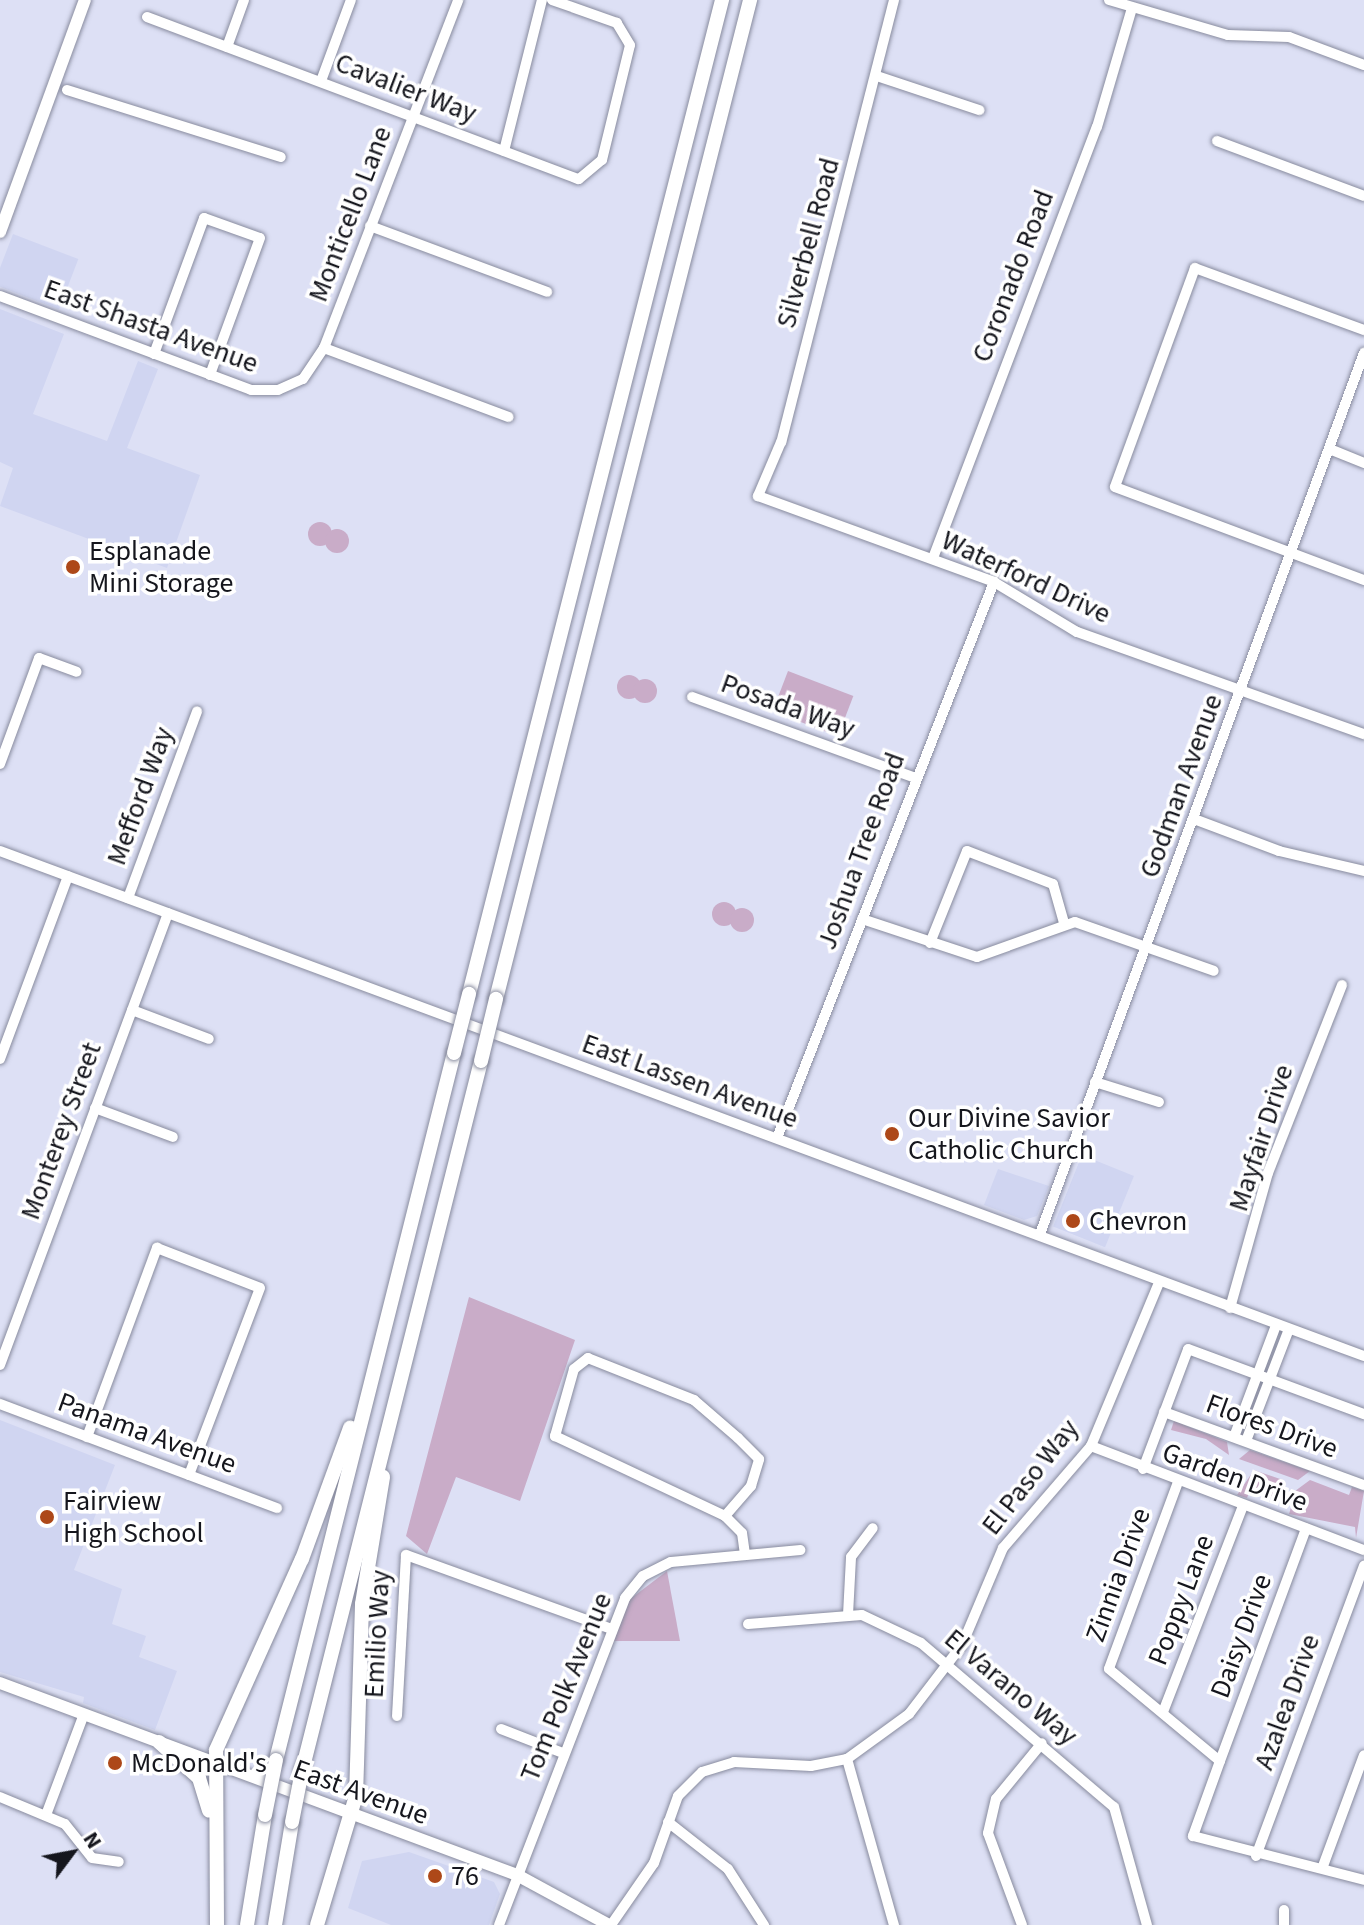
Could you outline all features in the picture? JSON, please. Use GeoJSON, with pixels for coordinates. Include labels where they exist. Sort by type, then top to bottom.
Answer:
{"type":"FeatureCollection","features":[{"type":"Feature","properties":{"kind":"highway"},"geometry":{"type":"LineString","coordinates":[[247,1925],[276,1760],[722,0]]}},
{"type":"Feature","properties":{"kind":"highway"},"geometry":{"type":"LineString","coordinates":[[275,1925],[302,1771],[750,0]]}},
{"type":"Feature","properties":{"kind":"highway"},"geometry":{"type":"LineString","coordinates":[[217,1925],[215,1764],[374,1364]]}},
{"type":"Feature","properties":{"kind":"highway"},"geometry":{"type":"LineString","coordinates":[[317,1925],[353,1815],[362,1604],[390,1418]]}},
{"type":"Feature","properties":{"kind":"highway"},"geometry":{"type":"LineString","coordinates":[[159,1742],[206,1793],[216,1898]]}},
{"type":"Feature","properties":{"kind":"main road"},"geometry":{"type":"LineString","coordinates":[[0,232],[85,0]]}},
{"type":"Feature","properties":{"kind":"main road","name":"East Avenue"},"geometry":{"type":"LineString","coordinates":[[0,1683],[517,1875],[610,1925]]}},
{"type":"Feature","properties":{"kind":"street"},"geometry":{"type":"LineString","coordinates":[[227,47],[244,0]]}},
{"type":"Feature","properties":{"kind":"street"},"geometry":{"type":"LineString","coordinates":[[321,81],[351,0]]}},
{"type":"Feature","properties":{"kind":"street","name":"Monticello Lane"},"geometry":{"type":"LineString","coordinates":[[287,388],[309,374],[324,348],[458,0]]}},
{"type":"Feature","properties":{"kind":"street"},"geometry":{"type":"LineString","coordinates":[[504,151],[542,0]]}},
{"type":"Feature","properties":{"kind":"street","name":"Cavalier Way"},"geometry":{"type":"LineString","coordinates":[[147,17],[504,151],[584,177],[600,165],[630,49],[626,32],[552,0]]}},
{"type":"Feature","properties":{"kind":"street","name":"Silverbell Road"},"geometry":{"type":"LineString","coordinates":[[758,496],[781,442],[894,0]]}},
{"type":"Feature","properties":{"kind":"street"},"geometry":{"type":"LineString","coordinates":[[1109,0],[1228,35],[1289,37],[1364,65]]}},
{"type":"Feature","properties":{"kind":"street","name":"Coronado Road"},"geometry":{"type":"LineString","coordinates":[[933,558],[1097,127],[1132,8]]}},
{"type":"Feature","properties":{"kind":"street"},"geometry":{"type":"LineString","coordinates":[[877,76],[979,110]]}},
{"type":"Feature","properties":{"kind":"street"},"geometry":{"type":"LineString","coordinates":[[67,90],[281,157]]}},
{"type":"Feature","properties":{"kind":"street"},"geometry":{"type":"LineString","coordinates":[[1217,141],[1364,196]]}},
{"type":"Feature","properties":{"kind":"street"},"geometry":{"type":"LineString","coordinates":[[154,354],[204,218],[260,238],[210,375]]}},
{"type":"Feature","properties":{"kind":"street"},"geometry":{"type":"LineString","coordinates":[[370,226],[547,292]]}},
{"type":"Feature","properties":{"kind":"street"},"geometry":{"type":"LineString","coordinates":[[1364,330],[1195,268],[1115,487],[1364,580]]}},
{"type":"Feature","properties":{"kind":"street","name":"East Shasta Avenue"},"geometry":{"type":"LineString","coordinates":[[0,296],[210,375],[260,391],[287,388]]}},
{"type":"Feature","properties":{"kind":"street"},"geometry":{"type":"LineString","coordinates":[[324,348],[509,417]]}},
{"type":"Feature","properties":{"kind":"street","name":"Godman Avenue"},"geometry":{"type":"LineString","coordinates":[[1040,1234],[1290,553],[1332,450],[1364,353]]}},
{"type":"Feature","properties":{"kind":"street"},"geometry":{"type":"LineString","coordinates":[[1332,450],[1364,463]]}},
{"type":"Feature","properties":{"kind":"street","name":"Waterford Drive"},"geometry":{"type":"LineString","coordinates":[[758,496],[994,582],[1077,632],[1242,688],[1364,734]]}},
{"type":"Feature","properties":{"kind":"street","name":"Joshua Tree Road"},"geometry":{"type":"LineString","coordinates":[[777,1138],[913,777],[994,582]]}},
{"type":"Feature","properties":{"kind":"street"},"geometry":{"type":"LineString","coordinates":[[0,764],[39,658],[77,672]]}},
{"type":"Feature","properties":{"kind":"street","name":"Posada Way"},"geometry":{"type":"LineString","coordinates":[[692,697],[913,777]]}},
{"type":"Feature","properties":{"kind":"street","name":"Mefford Way"},"geometry":{"type":"LineString","coordinates":[[128,898],[197,711]]}},
{"type":"Feature","properties":{"kind":"street"},"geometry":{"type":"LineString","coordinates":[[1194,819],[1279,851],[1364,871]]}},
{"type":"Feature","properties":{"kind":"street","name":"East Lassen Avenue"},"geometry":{"type":"LineString","coordinates":[[0,851],[1040,1234],[1159,1283],[1364,1356]]}},
{"type":"Feature","properties":{"kind":"street"},"geometry":{"type":"LineString","coordinates":[[930,943],[967,851],[1053,884],[1064,923]]}},
{"type":"Feature","properties":{"kind":"street"},"geometry":{"type":"LineString","coordinates":[[0,1059],[68,876]]}},
{"type":"Feature","properties":{"kind":"street","name":"Monterey Street"},"geometry":{"type":"LineString","coordinates":[[0,1365],[168,913]]}},
{"type":"Feature","properties":{"kind":"street"},"geometry":{"type":"LineString","coordinates":[[862,919],[977,957],[1064,923],[1148,946],[1214,971]]}},
{"type":"Feature","properties":{"kind":"street","name":"Mayfair Drive"},"geometry":{"type":"LineString","coordinates":[[1230,1308],[1268,1173],[1342,985]]}},
{"type":"Feature","properties":{"kind":"street"},"geometry":{"type":"LineString","coordinates":[[132,1010],[209,1039]]}},
{"type":"Feature","properties":{"kind":"street"},"geometry":{"type":"LineString","coordinates":[[1095,1082],[1159,1102]]}},
{"type":"Feature","properties":{"kind":"street"},"geometry":{"type":"LineString","coordinates":[[95,1108],[173,1137]]}},
{"type":"Feature","properties":{"kind":"street"},"geometry":{"type":"LineString","coordinates":[[87,1437],[157,1248],[260,1288],[189,1475]]}},
{"type":"Feature","properties":{"kind":"street","name":"El Paso Way"},"geometry":{"type":"LineString","coordinates":[[610,1925],[654,1863],[668,1822],[688,1782],[720,1765],[847,1759],[892,1731],[948,1666],[1003,1548],[1091,1446],[1159,1283]]}},
{"type":"Feature","properties":{"kind":"street"},"geometry":{"type":"LineString","coordinates":[[1234,1437],[1276,1325]]}},
{"type":"Feature","properties":{"kind":"street"},"geometry":{"type":"LineString","coordinates":[[1246,1441],[1289,1329]]}},
{"type":"Feature","properties":{"kind":"street","name":"Zinnia Drive"},"geometry":{"type":"LineString","coordinates":[[1143,1469],[1188,1349],[1257,1375]]}},
{"type":"Feature","properties":{"kind":"street"},"geometry":{"type":"LineString","coordinates":[[725,1516],[751,1486],[759,1459],[738,1438],[694,1400],[588,1358],[574,1369],[555,1436],[725,1516],[742,1533],[745,1555]]}},
{"type":"Feature","properties":{"kind":"street"},"geometry":{"type":"LineString","coordinates":[[1257,1375],[1364,1414]]}},
{"type":"Feature","properties":{"kind":"street","name":"Panama Avenue"},"geometry":{"type":"LineString","coordinates":[[0,1404],[277,1508]]}},
{"type":"Feature","properties":{"kind":"street","name":"Flores Drive"},"geometry":{"type":"LineString","coordinates":[[1164,1412],[1364,1485]]}},
{"type":"Feature","properties":{"kind":"street","name":"Garden Drive"},"geometry":{"type":"LineString","coordinates":[[1091,1446],[1143,1469],[1364,1550]]}},
{"type":"Feature","properties":{"kind":"street","name":"Zinnia Drive"},"geometry":{"type":"LineString","coordinates":[[1178,1482],[1109,1669],[1220,1761]]}},
{"type":"Feature","properties":{"kind":"street","name":"Poppy Lane"},"geometry":{"type":"LineString","coordinates":[[1163,1712],[1243,1506]]}},
{"type":"Feature","properties":{"kind":"street"},"geometry":{"type":"LineString","coordinates":[[848,1615],[851,1557],[873,1528]]}},
{"type":"Feature","properties":{"kind":"street","name":"Daisy Drive"},"geometry":{"type":"LineString","coordinates":[[1220,1761],[1306,1528]]}},
{"type":"Feature","properties":{"kind":"street","name":"Tom Polk Avenue"},"geometry":{"type":"LineString","coordinates":[[499,1925],[611,1629],[643,1576],[671,1562],[800,1550]]}},
{"type":"Feature","properties":{"kind":"street","name":"Emilio Way"},"geometry":{"type":"LineString","coordinates":[[397,1716],[406,1555],[611,1629]]}},
{"type":"Feature","properties":{"kind":"street","name":"Azalea Drive"},"geometry":{"type":"LineString","coordinates":[[1256,1856],[1364,1565]]}},
{"type":"Feature","properties":{"kind":"street","name":"El Varano Way"},"geometry":{"type":"LineString","coordinates":[[748,1624],[848,1615],[890,1624],[948,1666],[1114,1807],[1147,1925]]}},
{"type":"Feature","properties":{"kind":"street"},"geometry":{"type":"LineString","coordinates":[[46,1815],[84,1714]]}},
{"type":"Feature","properties":{"kind":"street"},"geometry":{"type":"LineString","coordinates":[[501,1729],[563,1753]]}},
{"type":"Feature","properties":{"kind":"street"},"geometry":{"type":"LineString","coordinates":[[1022,1925],[988,1833],[996,1799],[1042,1743]]}},
{"type":"Feature","properties":{"kind":"street"},"geometry":{"type":"LineString","coordinates":[[1323,1866],[1364,1755]]}},
{"type":"Feature","properties":{"kind":"street"},"geometry":{"type":"LineString","coordinates":[[847,1759],[894,1925]]}},
{"type":"Feature","properties":{"kind":"street"},"geometry":{"type":"LineString","coordinates":[[1220,1761],[1193,1836],[1256,1856],[1323,1866],[1364,1880]]}},
{"type":"Feature","properties":{"kind":"street"},"geometry":{"type":"LineString","coordinates":[[0,1797],[65,1824],[92,1858],[119,1862]]}},
{"type":"Feature","properties":{"kind":"street"},"geometry":{"type":"LineString","coordinates":[[668,1822],[728,1869],[764,1925]]}},
{"type":"Feature","properties":{"kind":"street"},"geometry":{"type":"LineString","coordinates":[[1284,1910],[1284,1925]]}},
{"type":"Feature","properties":{"kind":"shaded area"},"geometry":{"type":"Polygon","coordinates":[[[13,234],[78,259],[59,309],[0,287],[0,268],[13,234]]]}},
{"type":"Feature","properties":{"kind":"shaded area"},"geometry":{"type":"Polygon","coordinates":[[[0,309],[64,334],[33,414],[107,441],[138,361],[158,369],[127,448],[200,475],[167,568],[0,506],[13,468],[0,462],[0,309]]]}},
{"type":"Feature","properties":{"kind":"shaded area"},"geometry":{"type":"Polygon","coordinates":[[[320,522],[329,525],[332,534],[329,543],[320,546],[311,543],[308,534],[311,525],[320,522]]]}},
{"type":"Feature","properties":{"kind":"shaded area"},"geometry":{"type":"Polygon","coordinates":[[[337,529],[346,532],[349,541],[346,550],[337,553],[328,550],[325,541],[328,532],[337,529]]]}},
{"type":"Feature","properties":{"kind":"shaded area"},"geometry":{"type":"Polygon","coordinates":[[[788,671],[853,696],[838,736],[773,711],[788,671]]]}},
{"type":"Feature","properties":{"kind":"shaded area"},"geometry":{"type":"Polygon","coordinates":[[[624,675],[634,675],[641,682],[641,692],[634,699],[624,699],[617,692],[617,682],[624,675]]]}},
{"type":"Feature","properties":{"kind":"shaded area"},"geometry":{"type":"Polygon","coordinates":[[[640,679],[650,679],[657,686],[657,696],[650,703],[640,703],[633,696],[633,686],[640,679]]]}},
{"type":"Feature","properties":{"kind":"shaded area"},"geometry":{"type":"Polygon","coordinates":[[[724,902],[735,909],[736,914],[729,925],[724,926],[713,919],[712,914],[719,903],[724,902]]]}},
{"type":"Feature","properties":{"kind":"shaded area"},"geometry":{"type":"Polygon","coordinates":[[[742,908],[753,915],[754,920],[747,931],[742,932],[731,925],[730,920],[737,909],[742,908]]]}},
{"type":"Feature","properties":{"kind":"shaded area"},"geometry":{"type":"Polygon","coordinates":[[[1082,1155],[1134,1176],[1105,1247],[1053,1226],[1082,1155]]]}},
{"type":"Feature","properties":{"kind":"shaded area"},"geometry":{"type":"Polygon","coordinates":[[[998,1169],[1049,1186],[1037,1216],[1024,1220],[984,1205],[998,1169]]]}},
{"type":"Feature","properties":{"kind":"shaded area"},"geometry":{"type":"Polygon","coordinates":[[[469,1297],[575,1340],[520,1501],[456,1477],[427,1554],[406,1536],[469,1297]]]}},
{"type":"Feature","properties":{"kind":"shaded area","name":"Fairview High School"},"geometry":{"type":"Polygon","coordinates":[[[0,1420],[115,1465],[74,1570],[122,1589],[112,1624],[146,1636],[139,1657],[177,1671],[155,1730],[83,1703],[84,1697],[0,1672],[0,1420]]]}},
{"type":"Feature","properties":{"kind":"shaded area"},"geometry":{"type":"Polygon","coordinates":[[[1174,1421],[1227,1442],[1229,1455],[1206,1439],[1171,1430],[1174,1421]]]}},
{"type":"Feature","properties":{"kind":"shaded area"},"geometry":{"type":"Polygon","coordinates":[[[1250,1450],[1310,1471],[1298,1480],[1239,1459],[1250,1450]]]}},
{"type":"Feature","properties":{"kind":"shaded area"},"geometry":{"type":"Polygon","coordinates":[[[1254,1470],[1283,1480],[1280,1489],[1291,1494],[1310,1480],[1349,1495],[1352,1487],[1364,1491],[1356,1538],[1355,1527],[1289,1514],[1292,1504],[1251,1488],[1247,1498],[1237,1495],[1254,1470]]]}},
{"type":"Feature","properties":{"kind":"shaded area"},"geometry":{"type":"Polygon","coordinates":[[[667,1571],[680,1641],[614,1641],[625,1603],[667,1571]]]}},
{"type":"Feature","properties":{"kind":"shaded area"},"geometry":{"type":"Polygon","coordinates":[[[409,1852],[494,1882],[500,1894],[489,1925],[391,1925],[348,1908],[362,1861],[409,1852]]]}},
{"type":"Feature","properties":{"kind":"place","name":"Esplanade Mini Storage"},"geometry":{"type":"Point","coordinates":[73,567]}},
{"type":"Feature","properties":{"kind":"place","name":"Our Divine Savior Catholic Church"},"geometry":{"type":"Point","coordinates":[892,1134]}},
{"type":"Feature","properties":{"kind":"place","name":"Chevron"},"geometry":{"type":"Point","coordinates":[1073,1221]}},
{"type":"Feature","properties":{"kind":"place","name":"Fairview High School"},"geometry":{"type":"Point","coordinates":[47,1517]}},
{"type":"Feature","properties":{"kind":"place","name":"McDonald's"},"geometry":{"type":"Point","coordinates":[115,1763]}},
{"type":"Feature","properties":{"kind":"place","name":"76"},"geometry":{"type":"Point","coordinates":[435,1876]}}]}
